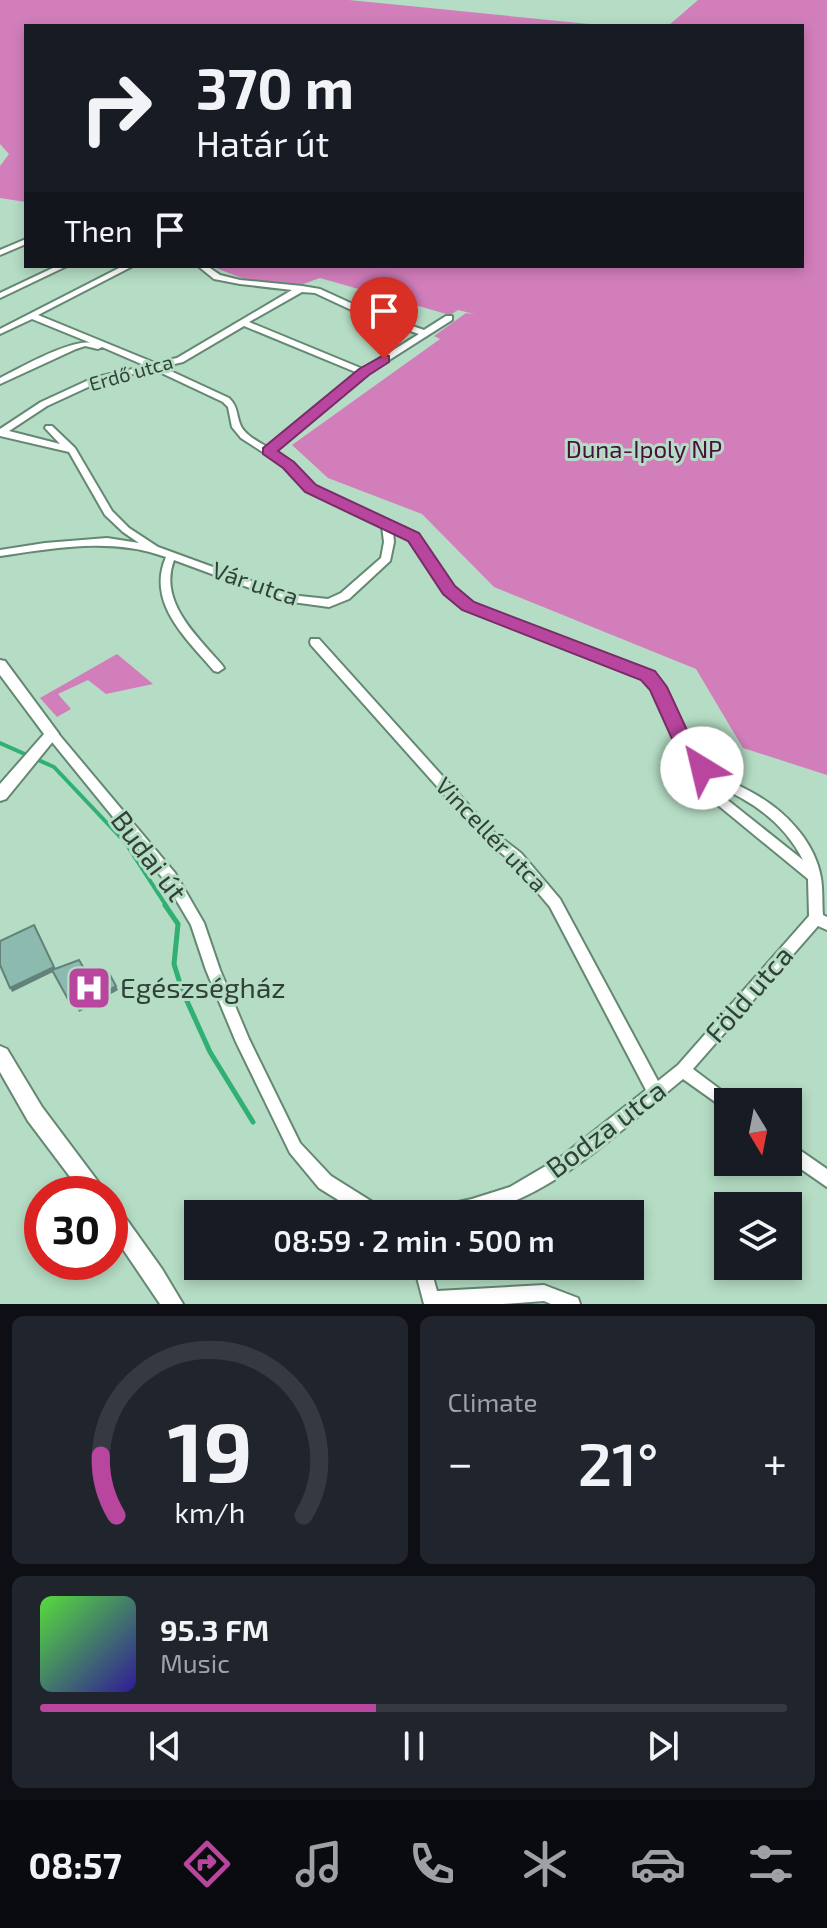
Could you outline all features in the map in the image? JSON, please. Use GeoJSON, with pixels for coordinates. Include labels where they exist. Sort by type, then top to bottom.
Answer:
{"type":"FeatureCollection","features":[{"type":"Feature","properties":{"kind":"street"},"geometry":{"type":"LineString","coordinates":[[0,253],[24,242]]}},
{"type":"Feature","properties":{"kind":"street"},"geometry":{"type":"LineString","coordinates":[[0,296],[59,268]]}},
{"type":"Feature","properties":{"kind":"street"},"geometry":{"type":"LineString","coordinates":[[0,332],[125,268]]}},
{"type":"Feature","properties":{"kind":"street"},"geometry":{"type":"LineString","coordinates":[[205,268],[217,277],[240,282],[302,288],[424,333]]}},
{"type":"Feature","properties":{"kind":"street","name":"Erdő utca"},"geometry":{"type":"LineString","coordinates":[[1,432],[44,404],[96,380],[178,361],[302,288]]}},
{"type":"Feature","properties":{"kind":"street"},"geometry":{"type":"LineString","coordinates":[[33,316],[226,400],[234,409],[238,430],[289,465],[310,488],[413,537],[449,590],[468,606],[648,676],[658,687],[680,738],[694,760],[709,774],[755,800],[788,829],[806,854],[815,878],[821,921]]}},
{"type":"Feature","properties":{"kind":"street"},"geometry":{"type":"LineString","coordinates":[[268,451],[364,372],[449,318]]}},
{"type":"Feature","properties":{"kind":"street"},"geometry":{"type":"LineString","coordinates":[[244,323],[364,372]]}},
{"type":"Feature","properties":{"kind":"street"},"geometry":{"type":"LineString","coordinates":[[0,381],[73,347],[85,344],[118,351]]}},
{"type":"Feature","properties":{"kind":"street","name":"Vár utca"},"geometry":{"type":"LineString","coordinates":[[49,428],[72,450],[108,513],[154,549],[289,598],[329,603],[345,596],[386,559],[389,542],[387,524]]}},
{"type":"Feature","properties":{"kind":"street"},"geometry":{"type":"LineString","coordinates":[[1,432],[72,450]]}},
{"type":"Feature","properties":{"kind":"street"},"geometry":{"type":"LineString","coordinates":[[0,553],[107,541],[154,549]]}},
{"type":"Feature","properties":{"kind":"street"},"geometry":{"type":"LineString","coordinates":[[171,556],[164,567],[167,601],[174,615],[218,668]]}},
{"type":"Feature","properties":{"kind":"street","name":"Vincellér utca"},"geometry":{"type":"LineString","coordinates":[[315,642],[487,834],[516,857],[555,903],[656,1093]]}},
{"type":"Feature","properties":{"kind":"street","name":"Budai út"},"geometry":{"type":"LineString","coordinates":[[0,665],[52,734],[170,877],[197,923],[243,1042],[295,1148],[325,1182],[354,1200]]}},
{"type":"Feature","properties":{"kind":"street"},"geometry":{"type":"LineString","coordinates":[[0,795],[52,734]]}},
{"type":"Feature","properties":{"kind":"street"},"geometry":{"type":"LineString","coordinates":[[706,789],[815,878]]}},
{"type":"Feature","properties":{"kind":"street","name":"Föld utca"},"geometry":{"type":"LineString","coordinates":[[683,1070],[821,921]]}},
{"type":"Feature","properties":{"kind":"street"},"geometry":{"type":"LineString","coordinates":[[1,1060],[35,1114],[82,1176]]}},
{"type":"Feature","properties":{"kind":"street"},"geometry":{"type":"LineString","coordinates":[[683,1070],[714,1093]]}},
{"type":"Feature","properties":{"kind":"street","name":"Bodza utca"},"geometry":{"type":"LineString","coordinates":[[494,1200],[513,1194],[567,1163],[683,1070]]}},
{"type":"Feature","properties":{"kind":"street"},"geometry":{"type":"LineString","coordinates":[[802,1160],[827,1179]]}},
{"type":"Feature","properties":{"kind":"street"},"geometry":{"type":"LineString","coordinates":[[128,1238],[172,1304]]}},
{"type":"Feature","properties":{"kind":"street"},"geometry":{"type":"LineString","coordinates":[[426,1280],[432,1302],[544,1293],[572,1304]]}},
{"type":"Feature","properties":{"kind":"green space"},"geometry":{"type":"Polygon","coordinates":[[[0,0],[349,0],[589,24],[24,24],[24,202],[0,198],[0,166],[9,154],[0,144],[0,0]]]}},
{"type":"Feature","properties":{"kind":"green space","name":"Duna-Ipoly NP"},"geometry":{"type":"Polygon","coordinates":[[[698,0],[827,0],[827,775],[743,748],[696,669],[494,587],[422,514],[328,478],[292,445],[440,339],[434,336],[466,313],[474,314],[458,310],[450,315],[320,278],[295,287],[283,284],[272,290],[216,268],[804,268],[804,24],[670,24],[698,0]]]}},
{"type":"Feature","properties":{"kind":"green space"},"geometry":{"type":"Polygon","coordinates":[[[117,654],[153,684],[106,694],[88,680],[58,694],[71,709],[57,717],[40,698],[117,654]]]}},
{"type":"Feature","properties":{"kind":"building"},"geometry":{"type":"Polygon","coordinates":[[[34,925],[54,967],[10,988],[0,965],[0,941],[34,925]]]}},
{"type":"Feature","properties":{"kind":"building","name":"Egészségház"},"geometry":{"type":"Polygon","coordinates":[[[79,960],[92,982],[109,973],[116,986],[78,1008],[73,999],[69,1001],[52,970],[79,960]]]}},
{"type":"Feature","properties":{"kind":"waterway"},"geometry":{"type":"LineString","coordinates":[[0,743],[54,767],[125,842],[167,907]]}},
{"type":"Feature","properties":{"kind":"waterway"},"geometry":{"type":"LineString","coordinates":[[165,905],[178,924],[174,964],[182,990],[210,1052],[253,1122]]}},
{"type":"Feature","properties":{"kind":"place","name":"Egészségház"},"geometry":{"type":"Point","coordinates":[89,988]}},
{"type":"Feature","properties":{"kind":"route"},"geometry":{"type":"LineString","coordinates":[[384,359],[268,451],[289,465],[310,488],[413,537],[449,590],[468,606],[648,676],[658,687],[684,745],[702,768]]}}]}
